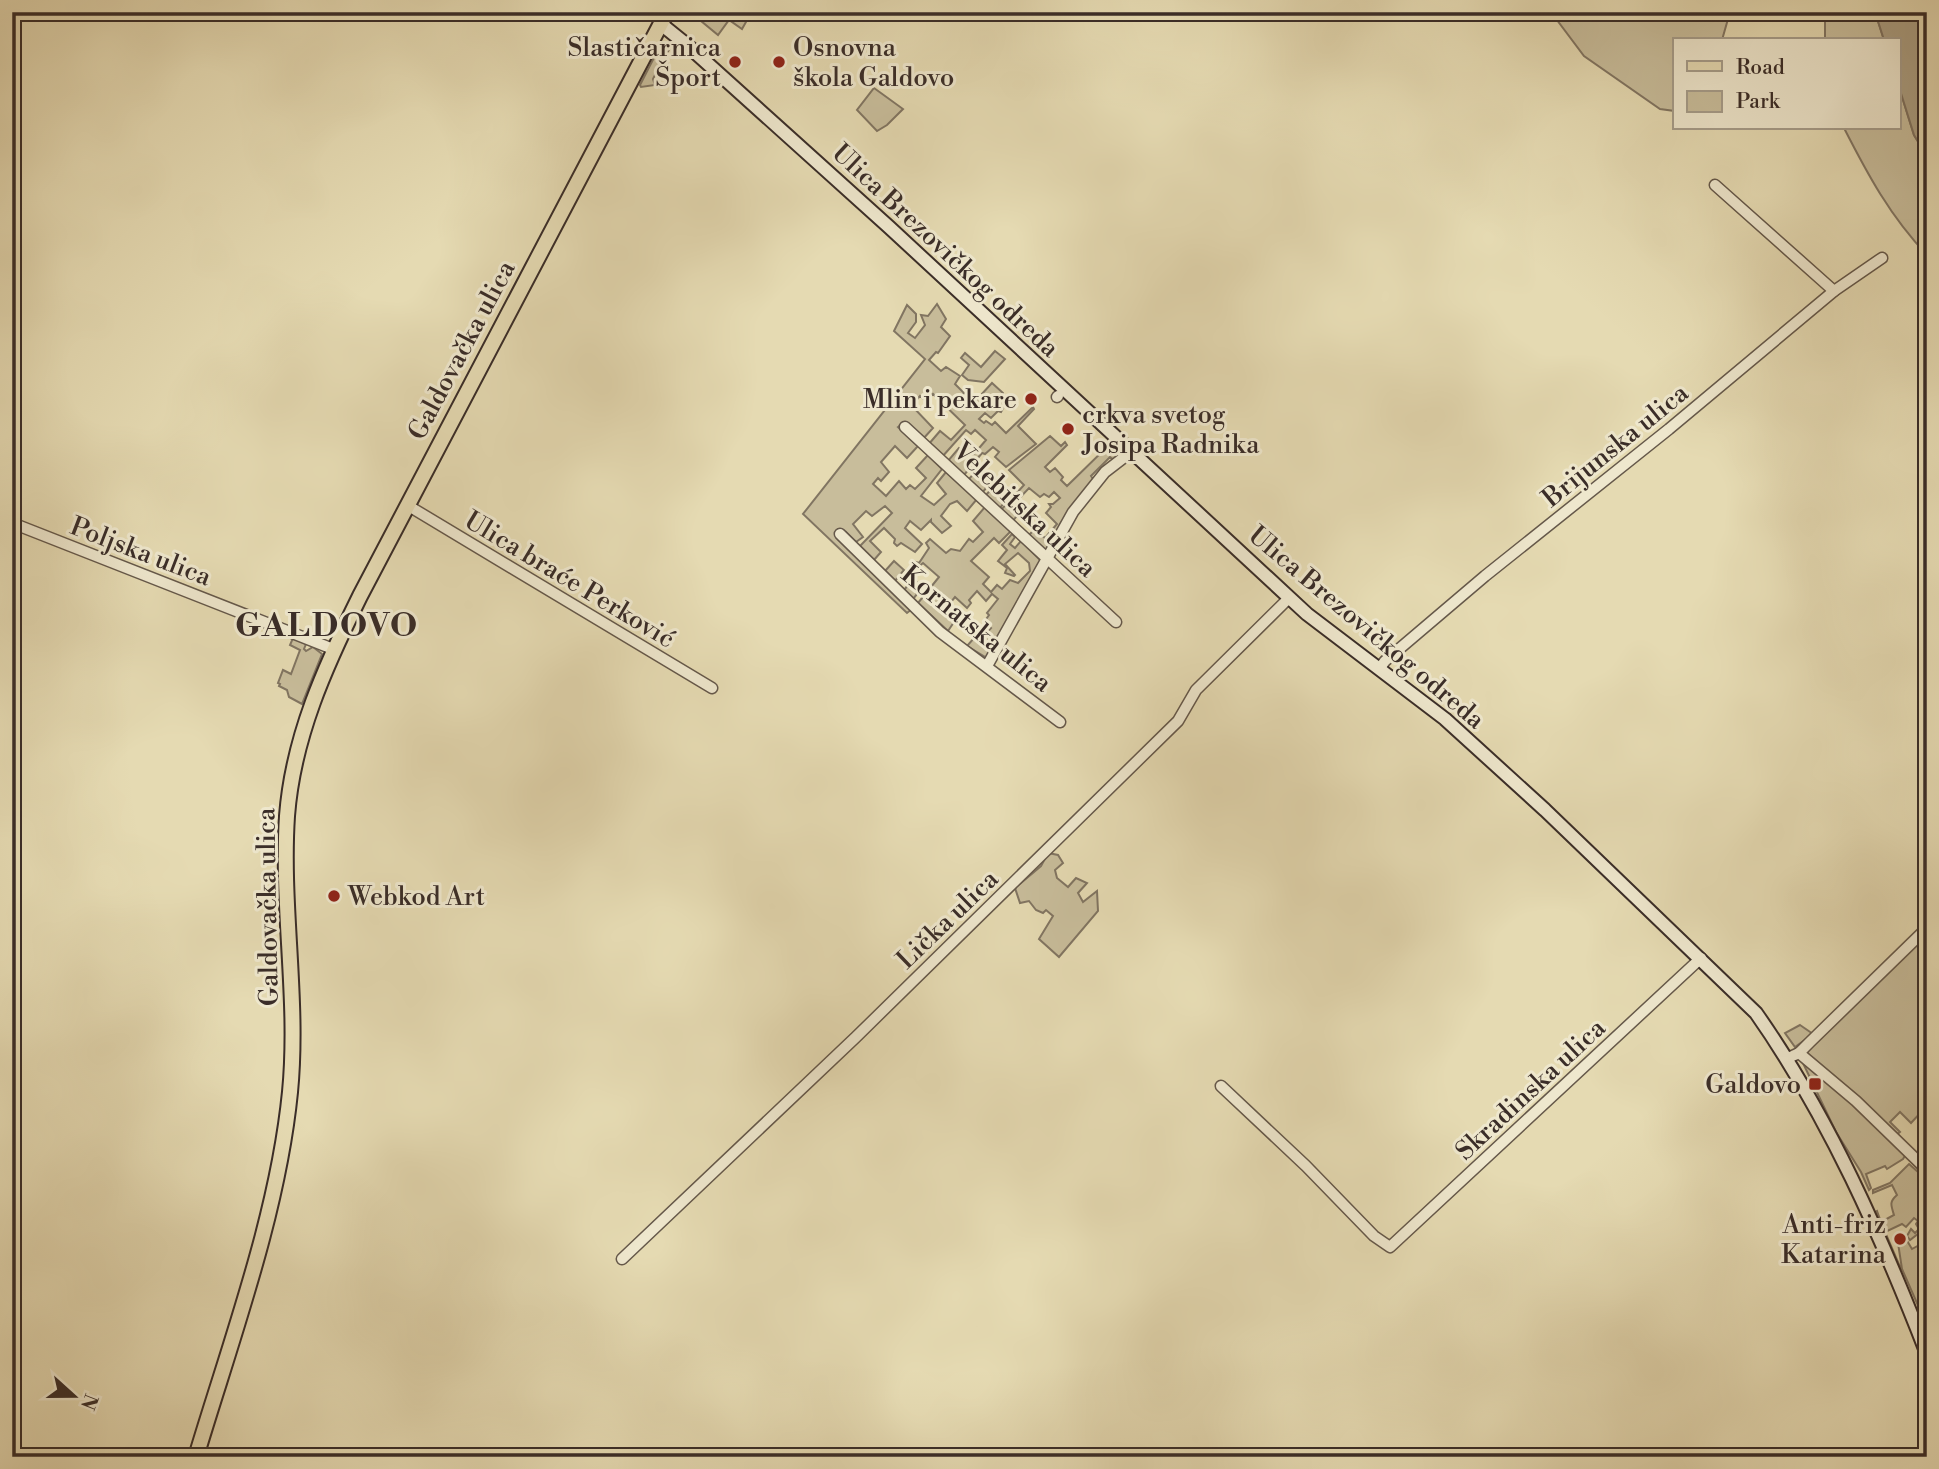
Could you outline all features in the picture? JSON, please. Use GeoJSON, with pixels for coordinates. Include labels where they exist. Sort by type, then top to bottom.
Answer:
{"type":"FeatureCollection","features":[{"type":"Feature","properties":{"kind":"main road","name":"Ulica Brezovičkog odreda"},"geometry":{"type":"LineString","coordinates":[[664,18],[687,44],[889,227],[1289,598],[1445,719],[1545,810],[1756,1013],[1788,1061],[1826,1128],[1867,1209],[1927,1354]]}},
{"type":"Feature","properties":{"kind":"main road","name":"Galdovačka ulica"},"geometry":{"type":"LineString","coordinates":[[196,1457],[257,1251],[283,1142],[294,1047],[286,852],[287,814],[303,728],[333,649],[664,18]]}},
{"type":"Feature","properties":{"kind":"street"},"geometry":{"type":"LineString","coordinates":[[1716,185],[1834,291]]}},
{"type":"Feature","properties":{"kind":"street","name":"Brijunska ulica"},"geometry":{"type":"LineString","coordinates":[[1379,669],[1485,576],[1669,429],[1834,291],[1882,258]]}},
{"type":"Feature","properties":{"kind":"street","name":"Velebitska ulica"},"geometry":{"type":"LineString","coordinates":[[905,427],[1116,622]]}},
{"type":"Feature","properties":{"kind":"street"},"geometry":{"type":"LineString","coordinates":[[987,666],[1048,559],[1058,535],[1090,489],[1105,472],[1131,452]]}},
{"type":"Feature","properties":{"kind":"street","name":"Ulica braće Perković"},"geometry":{"type":"LineString","coordinates":[[407,505],[712,688]]}},
{"type":"Feature","properties":{"kind":"street","name":"Poljska ulica"},"geometry":{"type":"LineString","coordinates":[[12,523],[333,649]]}},
{"type":"Feature","properties":{"kind":"street","name":"Kornatska ulica"},"geometry":{"type":"LineString","coordinates":[[840,534],[940,632],[1060,722]]}},
{"type":"Feature","properties":{"kind":"street","name":"Lička ulica"},"geometry":{"type":"LineString","coordinates":[[622,1259],[856,1038],[1168,731],[1178,721],[1196,690],[1289,598]]}},
{"type":"Feature","properties":{"kind":"street"},"geometry":{"type":"LineString","coordinates":[[1788,1061],[1927,928]]}},
{"type":"Feature","properties":{"kind":"street","name":"Skradinska ulica"},"geometry":{"type":"LineString","coordinates":[[1221,1086],[1306,1166],[1374,1236],[1390,1247],[1701,958]]}},
{"type":"Feature","properties":{"kind":"street"},"geometry":{"type":"LineString","coordinates":[[1799,1053],[1856,1101],[1927,1170]]}},
{"type":"Feature","properties":{"kind":"green space"},"geometry":{"type":"Polygon","coordinates":[[[698,12],[735,12],[746,22],[742,29],[729,20],[718,35],[695,16],[698,12]]]}},
{"type":"Feature","properties":{"kind":"green space"},"geometry":{"type":"Polygon","coordinates":[[[1551,12],[1730,12],[1723,38],[1673,38],[1673,111],[1660,109],[1584,56],[1551,12]]]}},
{"type":"Feature","properties":{"kind":"green space"},"geometry":{"type":"Polygon","coordinates":[[[1825,12],[1875,12],[1883,38],[1825,38],[1825,12]]]}},
{"type":"Feature","properties":{"kind":"green space"},"geometry":{"type":"Polygon","coordinates":[[[661,44],[673,44],[667,53],[668,66],[657,71],[653,79],[655,85],[641,87],[661,44]]]}},
{"type":"Feature","properties":{"kind":"green space"},"geometry":{"type":"Polygon","coordinates":[[[874,88],[903,109],[877,131],[857,110],[874,88]]]}},
{"type":"Feature","properties":{"kind":"green space"},"geometry":{"type":"Polygon","coordinates":[[[1900,90],[1914,135],[1927,156],[1927,255],[1902,225],[1845,130],[1900,130],[1900,90]]]}},
{"type":"Feature","properties":{"kind":"green space"},"geometry":{"type":"Polygon","coordinates":[[[937,304],[946,319],[941,327],[950,336],[938,353],[929,360],[941,371],[946,367],[960,376],[955,384],[964,393],[959,400],[969,408],[992,383],[1003,393],[1001,400],[1005,405],[1001,412],[998,411],[991,418],[985,413],[979,419],[992,425],[995,422],[1006,433],[1033,407],[1018,426],[1036,444],[1006,467],[995,457],[999,452],[993,447],[985,454],[982,453],[964,475],[947,462],[959,448],[974,454],[986,440],[975,430],[971,434],[966,430],[942,457],[928,445],[940,431],[951,440],[965,425],[933,394],[926,401],[920,396],[912,406],[933,428],[923,439],[905,422],[898,427],[918,446],[907,458],[895,446],[881,462],[889,472],[881,481],[878,478],[873,484],[886,496],[899,481],[906,489],[910,485],[915,489],[926,478],[916,468],[928,455],[942,469],[921,496],[934,505],[946,494],[937,483],[946,472],[977,499],[967,511],[957,501],[950,504],[941,516],[951,526],[942,533],[931,520],[921,530],[910,521],[905,528],[922,544],[915,552],[901,543],[897,546],[895,539],[884,528],[870,541],[881,552],[874,560],[860,546],[892,513],[885,506],[872,516],[866,511],[853,524],[863,537],[856,542],[846,532],[841,536],[912,609],[907,613],[803,514],[925,359],[894,331],[907,305],[916,314],[916,322],[908,333],[915,338],[925,325],[921,315],[928,316],[937,304]]]}},
{"type":"Feature","properties":{"kind":"green space"},"geometry":{"type":"Polygon","coordinates":[[[995,351],[1005,359],[984,382],[968,380],[962,375],[969,365],[961,358],[965,353],[981,367],[995,351]]]}},
{"type":"Feature","properties":{"kind":"green space"},"geometry":{"type":"Polygon","coordinates":[[[1050,436],[1061,446],[1065,442],[1067,445],[1045,467],[1050,472],[1055,468],[1067,486],[1112,442],[1122,451],[1114,460],[1110,457],[1091,476],[1095,482],[1047,549],[1043,549],[1028,536],[1035,529],[1045,538],[1057,524],[1046,513],[1051,507],[1049,504],[1060,498],[1054,492],[1049,497],[1044,494],[1040,497],[1029,488],[1013,505],[1020,512],[1012,522],[1000,511],[1024,485],[1009,470],[1050,436]]]}},
{"type":"Feature","properties":{"kind":"green space"},"geometry":{"type":"Polygon","coordinates":[[[980,467],[992,481],[982,493],[968,480],[980,467]]]}},
{"type":"Feature","properties":{"kind":"green space"},"geometry":{"type":"Polygon","coordinates":[[[996,484],[1011,495],[999,509],[985,496],[996,484]]]}},
{"type":"Feature","properties":{"kind":"green space"},"geometry":{"type":"Polygon","coordinates":[[[985,507],[1011,531],[999,543],[994,538],[971,561],[989,577],[983,584],[991,592],[997,585],[1002,589],[1010,580],[1018,583],[1030,571],[1029,563],[1018,553],[1005,564],[1014,576],[1005,573],[1007,568],[998,561],[1007,550],[1002,545],[1012,534],[1015,537],[1010,544],[1015,548],[1021,541],[1041,561],[987,658],[967,646],[974,638],[979,641],[991,628],[984,622],[989,615],[987,613],[998,599],[992,594],[986,601],[977,591],[969,600],[971,603],[967,608],[955,597],[942,613],[954,622],[948,631],[918,603],[939,577],[923,563],[917,568],[914,566],[929,548],[926,543],[930,539],[946,553],[951,549],[960,551],[969,539],[973,542],[983,532],[973,521],[985,507]]]}},
{"type":"Feature","properties":{"kind":"green space"},"geometry":{"type":"Polygon","coordinates":[[[894,561],[904,570],[895,581],[885,571],[894,561]]]}},
{"type":"Feature","properties":{"kind":"green space"},"geometry":{"type":"Polygon","coordinates":[[[913,579],[923,587],[913,599],[904,590],[913,579]]]}},
{"type":"Feature","properties":{"kind":"green space"},"geometry":{"type":"Polygon","coordinates":[[[293,638],[306,644],[306,651],[313,647],[322,654],[302,704],[289,697],[287,690],[278,683],[283,670],[291,674],[300,650],[290,645],[293,638]]]}},
{"type":"Feature","properties":{"kind":"green space"},"geometry":{"type":"Polygon","coordinates":[[[1048,853],[1058,855],[1063,863],[1055,870],[1057,878],[1068,887],[1076,878],[1087,883],[1078,893],[1083,902],[1097,891],[1098,911],[1059,957],[1039,939],[1053,916],[1046,910],[1043,913],[1036,910],[1029,901],[1020,903],[1015,888],[1041,866],[1048,853]]]}},
{"type":"Feature","properties":{"kind":"green space"},"geometry":{"type":"Polygon","coordinates":[[[1927,933],[1927,1115],[1922,1111],[1911,1123],[1900,1112],[1890,1122],[1900,1132],[1895,1136],[1809,1056],[1806,1050],[1927,933]]]}},
{"type":"Feature","properties":{"kind":"green space"},"geometry":{"type":"Polygon","coordinates":[[[1800,1025],[1813,1034],[1795,1047],[1785,1033],[1800,1025]]]}},
{"type":"Feature","properties":{"kind":"green space"},"geometry":{"type":"Polygon","coordinates":[[[1802,1061],[1906,1154],[1887,1169],[1885,1166],[1866,1174],[1871,1188],[1869,1190],[1836,1132],[1802,1061]]]}},
{"type":"Feature","properties":{"kind":"green space"},"geometry":{"type":"Polygon","coordinates":[[[1909,1164],[1927,1180],[1927,1326],[1902,1269],[1898,1243],[1906,1239],[1912,1249],[1921,1244],[1920,1241],[1926,1235],[1923,1230],[1910,1240],[1907,1236],[1911,1229],[1915,1233],[1919,1229],[1916,1224],[1918,1221],[1914,1218],[1906,1227],[1902,1224],[1885,1232],[1901,1269],[1897,1269],[1874,1213],[1877,1211],[1881,1222],[1894,1215],[1891,1204],[1897,1195],[1892,1185],[1873,1193],[1873,1190],[1890,1183],[1909,1164]]]}},
{"type":"Feature","properties":{"kind":"shaded area"},"geometry":{"type":"Polygon","coordinates":[[[1875,12],[1927,12],[1927,156],[1914,135],[1900,90],[1900,38],[1883,38],[1875,12]]]}},
{"type":"Feature","properties":{"kind":"place","name":"Slastičarnica Šport"},"geometry":{"type":"Point","coordinates":[735,62]}},
{"type":"Feature","properties":{"kind":"place","name":"Osnovna škola Galdovo"},"geometry":{"type":"Point","coordinates":[779,62]}},
{"type":"Feature","properties":{"kind":"place","name":"Mlin i pekare"},"geometry":{"type":"Point","coordinates":[1031,399]}},
{"type":"Feature","properties":{"kind":"place","name":"crkva svetog Josipa Radnika"},"geometry":{"type":"Point","coordinates":[1068,429]}},
{"type":"Feature","properties":{"kind":"place","name":"Webkod Art"},"geometry":{"type":"Point","coordinates":[334,896]}},
{"type":"Feature","properties":{"kind":"place","name":"Galdovo"},"geometry":{"type":"Point","coordinates":[1815,1084]}},
{"type":"Feature","properties":{"kind":"place","name":"Anti-friz Katarina"},"geometry":{"type":"Point","coordinates":[1900,1239]}},
{"type":"Feature","properties":{"kind":"district","name":"GALDOVO"},"geometry":{"type":"Point","coordinates":[327,624]}}]}
